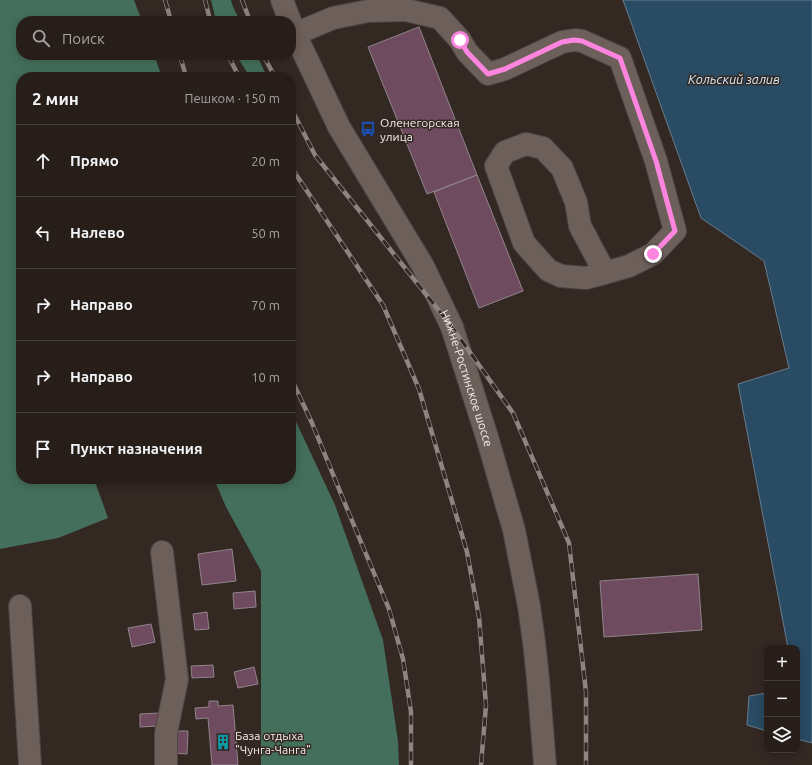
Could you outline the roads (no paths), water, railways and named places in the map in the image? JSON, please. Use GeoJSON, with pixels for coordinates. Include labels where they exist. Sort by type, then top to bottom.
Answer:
{"type":"FeatureCollection","features":[{"type":"Feature","properties":{"kind":"street","name":"Нижне-Ростинское шоссе"},"geometry":{"type":"LineString","coordinates":[[282,0],[288,16]]}},
{"type":"Feature","properties":{"kind":"street"},"geometry":{"type":"LineString","coordinates":[[296,25],[368,11],[406,10],[440,18],[460,40],[467,52],[488,74],[505,69],[562,42],[574,40],[582,41],[620,58],[656,161],[675,231],[653,254],[628,266],[605,273],[586,278],[561,276],[548,270],[524,243],[496,166],[505,152],[526,144],[543,148],[562,168],[576,202],[580,226],[605,273]]}},
{"type":"Feature","properties":{"kind":"street","name":"Нижне-Ростинское шоссе"},"geometry":{"type":"LineString","coordinates":[[296,35],[339,127],[423,266],[452,327],[487,437],[514,530],[529,606],[533,635],[538,679],[544,765]]}},
{"type":"Feature","properties":{"kind":"street"},"geometry":{"type":"LineString","coordinates":[[162,552],[177,679],[166,733],[166,765]]}},
{"type":"Feature","properties":{"kind":"street"},"geometry":{"type":"LineString","coordinates":[[20,606],[30,765]]}},
{"type":"Feature","properties":{"kind":"water","name":"Кольский залив"},"geometry":{"type":"Polygon","coordinates":[[[623,0],[812,0],[812,743],[800,740],[800,645],[787,645],[738,384],[789,368],[764,261],[701,218],[623,0]]]}},
{"type":"Feature","properties":{"kind":"water"},"geometry":{"type":"Polygon","coordinates":[[[764,694],[764,730],[747,725],[749,696],[764,694]]]}},
{"type":"Feature","properties":{"kind":"railway"},"geometry":{"type":"LineString","coordinates":[[165,0],[170,16]]}},
{"type":"Feature","properties":{"kind":"railway"},"geometry":{"type":"LineString","coordinates":[[205,0],[209,16]]}},
{"type":"Feature","properties":{"kind":"railway"},"geometry":{"type":"LineString","coordinates":[[242,0],[248,16]]}},
{"type":"Feature","properties":{"kind":"railway"},"geometry":{"type":"LineString","coordinates":[[181,60],[185,72]]}},
{"type":"Feature","properties":{"kind":"railway"},"geometry":{"type":"LineString","coordinates":[[230,60],[236,72]]}},
{"type":"Feature","properties":{"kind":"railway"},"geometry":{"type":"LineString","coordinates":[[266,60],[272,72]]}},
{"type":"Feature","properties":{"kind":"railway"},"geometry":{"type":"LineString","coordinates":[[296,118],[315,155],[452,327],[513,413],[569,543],[586,692],[586,765]]}},
{"type":"Feature","properties":{"kind":"railway"},"geometry":{"type":"LineString","coordinates":[[296,174],[383,305],[419,389],[467,552],[479,617],[486,705],[481,765]]}},
{"type":"Feature","properties":{"kind":"railway"},"geometry":{"type":"LineString","coordinates":[[296,389],[312,423],[389,609],[403,659],[411,712],[411,765]]}},
{"type":"Feature","properties":{"kind":"place","name":"Оленегорская улица"},"geometry":{"type":"Point","coordinates":[368,129]}},
{"type":"Feature","properties":{"kind":"place","name":"База отдыха \"Чунга-Чанга\""},"geometry":{"type":"Point","coordinates":[223,742]}}]}
